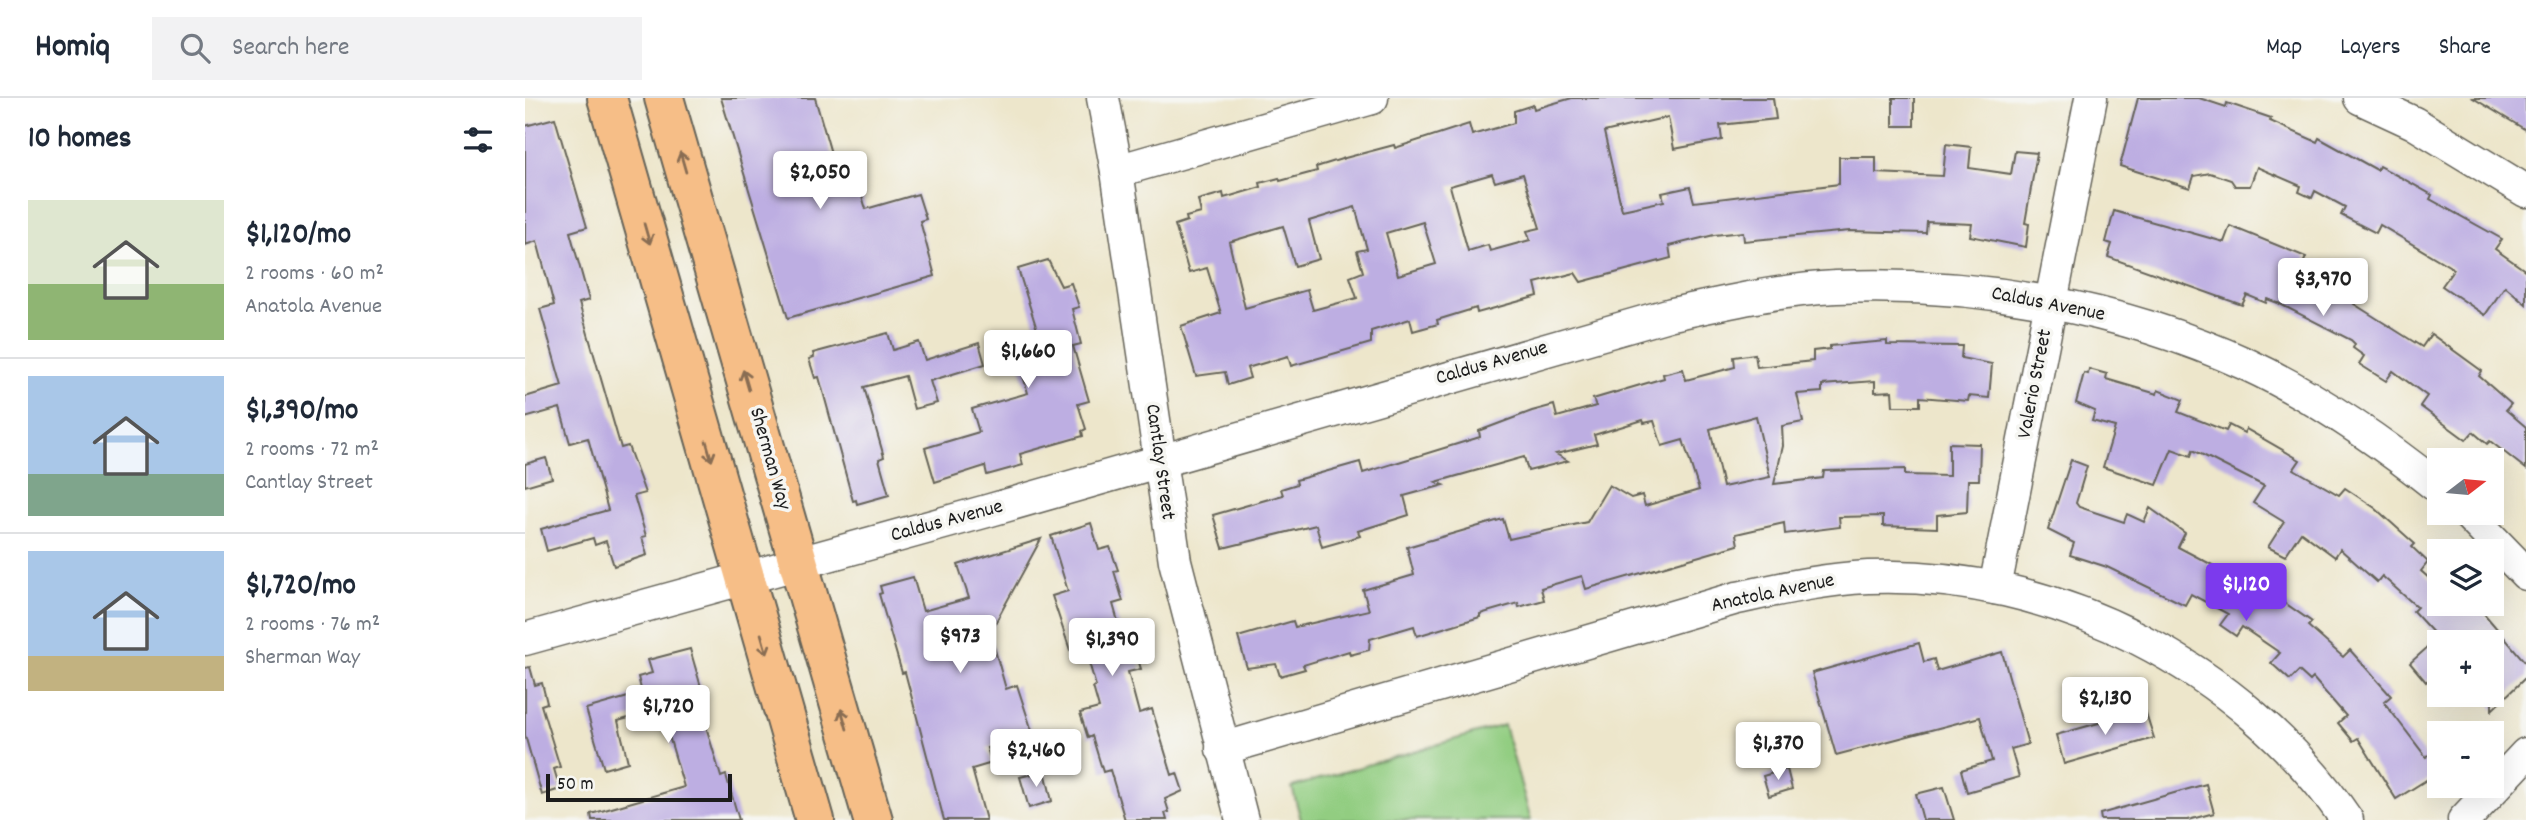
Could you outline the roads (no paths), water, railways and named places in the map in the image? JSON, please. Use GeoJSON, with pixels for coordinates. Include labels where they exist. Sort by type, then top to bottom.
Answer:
{"type":"FeatureCollection","features":[{"type":"Feature","properties":{"kind":"main road"},"geometry":{"type":"LineString","coordinates":[[607,98],[815,820]]}},
{"type":"Feature","properties":{"kind":"main road","name":"Sherman Way"},"geometry":{"type":"LineString","coordinates":[[664,98],[873,820]]}},
{"type":"Feature","properties":{"kind":"street","name":"Cantlay Street"},"geometry":{"type":"LineString","coordinates":[[1103,98],[1117,171],[1159,461],[1183,603],[1243,820]]}},
{"type":"Feature","properties":{"kind":"street"},"geometry":{"type":"LineString","coordinates":[[1117,171],[1372,98]]}},
{"type":"Feature","properties":{"kind":"street","name":"Valerio Street"},"geometry":{"type":"LineString","coordinates":[[1995,588],[2091,98]]}},
{"type":"Feature","properties":{"kind":"street"},"geometry":{"type":"LineString","coordinates":[[2360,98],[2414,123],[2526,191]]}},
{"type":"Feature","properties":{"kind":"street","name":"Caldus Avenue"},"geometry":{"type":"LineString","coordinates":[[525,639],[799,564],[1655,318],[1759,296],[1836,287],[1987,292],[2052,302],[2181,338],[2249,366],[2382,443],[2427,479]]}},
{"type":"Feature","properties":{"kind":"street"},"geometry":{"type":"LineString","coordinates":[[2479,525],[2526,574]]}},
{"type":"Feature","properties":{"kind":"street","name":"Anatola Avenue"},"geometry":{"type":"LineString","coordinates":[[1222,749],[1737,598],[1801,584],[1869,577],[1995,588],[2086,616],[2154,646],[2237,702],[2284,744],[2347,820]]}},
{"type":"Feature","properties":{"kind":"street"},"geometry":{"type":"LineString","coordinates":[[2464,820],[2526,754]]}}]}
